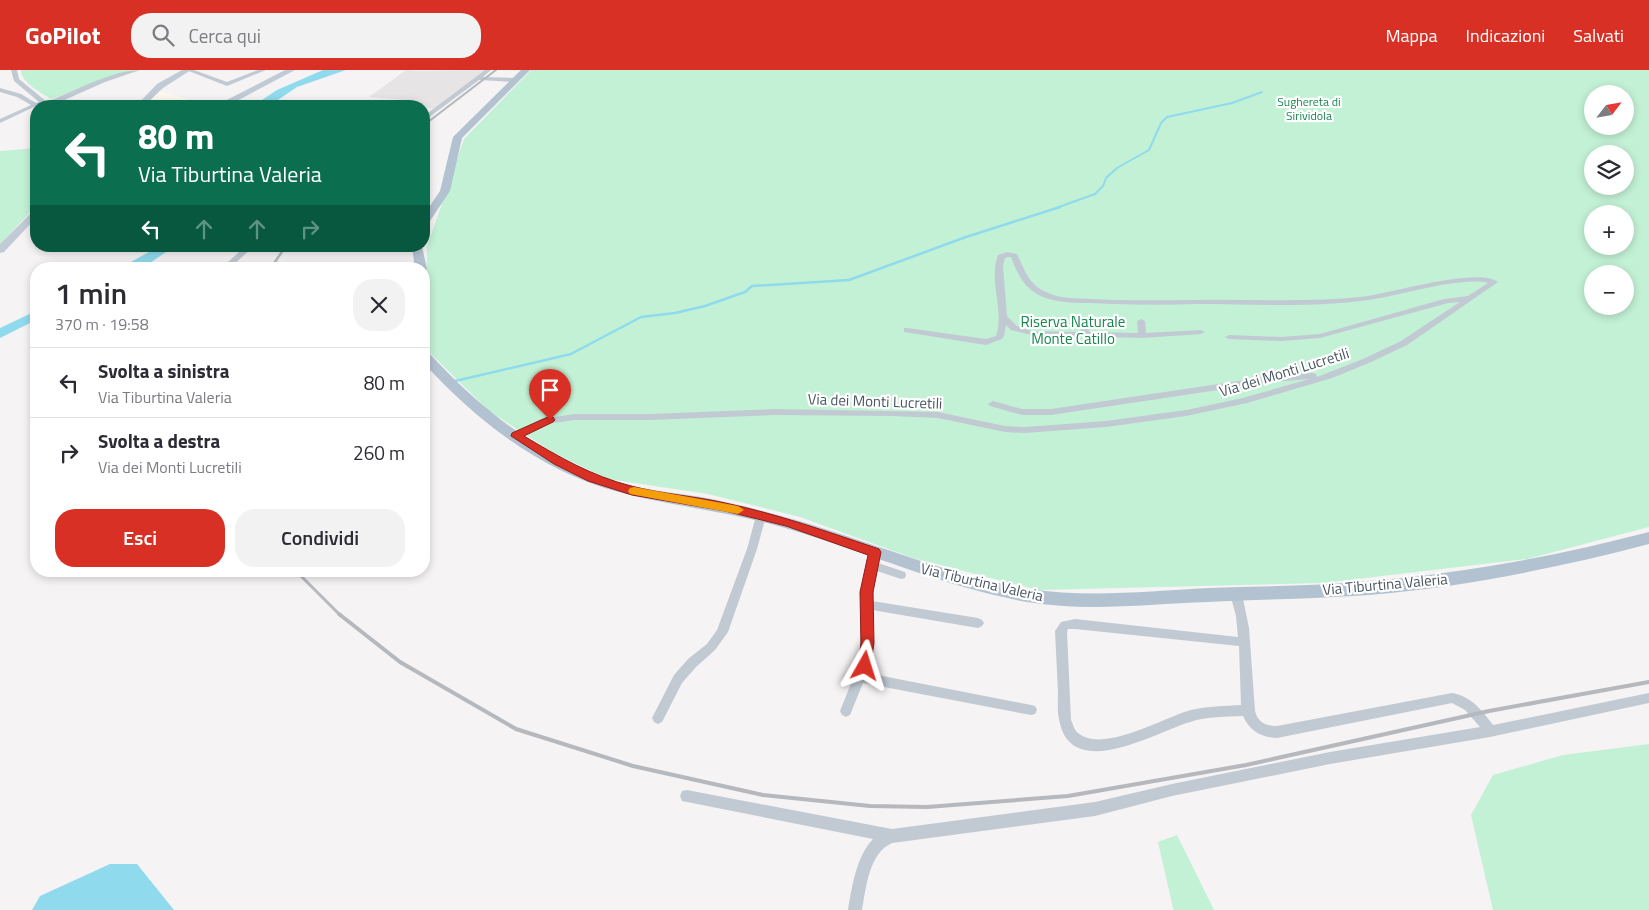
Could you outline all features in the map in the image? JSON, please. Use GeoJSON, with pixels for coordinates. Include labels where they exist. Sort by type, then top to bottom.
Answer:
{"type":"FeatureCollection","features":[{"type":"Feature","properties":{"kind":"main road"},"geometry":{"type":"LineString","coordinates":[[146,100],[159,88],[188,70]]}},
{"type":"Feature","properties":{"kind":"main road"},"geometry":{"type":"LineString","coordinates":[[234,100],[272,78],[291,70]]}},
{"type":"Feature","properties":{"kind":"main road"},"geometry":{"type":"LineString","coordinates":[[430,213],[445,191],[458,137],[526,70]]}},
{"type":"Feature","properties":{"kind":"main road"},"geometry":{"type":"LineString","coordinates":[[0,250],[30,219]]}},
{"type":"Feature","properties":{"kind":"main road","name":"Via Tiburtina Valeria"},"geometry":{"type":"LineString","coordinates":[[430,368],[468,401],[516,436],[565,465],[604,483],[716,505],[788,523],[873,558],[922,568],[995,588],[1045,598],[1146,598],[1369,588],[1462,577],[1536,564],[1649,538]]}},
{"type":"Feature","properties":{"kind":"street"},"geometry":{"type":"LineString","coordinates":[[14,70],[16,80],[41,100]]}},
{"type":"Feature","properties":{"kind":"street"},"geometry":{"type":"LineString","coordinates":[[56,100],[137,70]]}},
{"type":"Feature","properties":{"kind":"street"},"geometry":{"type":"LineString","coordinates":[[188,70],[227,84],[263,70]]}},
{"type":"Feature","properties":{"kind":"street"},"geometry":{"type":"LineString","coordinates":[[430,114],[488,70]]}},
{"type":"Feature","properties":{"kind":"street"},"geometry":{"type":"LineString","coordinates":[[478,78],[516,80]]}},
{"type":"Feature","properties":{"kind":"street"},"geometry":{"type":"LineString","coordinates":[[0,90],[12,92],[30,102]]}},
{"type":"Feature","properties":{"kind":"street"},"geometry":{"type":"LineString","coordinates":[[0,121],[30,107]]}},
{"type":"Feature","properties":{"kind":"street"},"geometry":{"type":"LineString","coordinates":[[232,262],[244,252]]}},
{"type":"Feature","properties":{"kind":"street","name":"Via dei Monti Lucretili"},"geometry":{"type":"LineString","coordinates":[[516,436],[538,424],[564,417],[644,418],[775,412],[929,414],[1005,429],[1054,429],[1198,411],[1244,401],[1329,376],[1404,343],[1469,298],[1491,286],[1494,282],[1486,278],[1470,278],[1370,298],[1312,302],[1114,303],[1062,300],[1046,296],[1029,286],[1020,275],[1014,256],[1007,254],[1001,257],[998,269],[1002,316]]}},
{"type":"Feature","properties":{"kind":"street"},"geometry":{"type":"LineString","coordinates":[[1229,337],[1281,340],[1320,336],[1447,301],[1469,298]]}},
{"type":"Feature","properties":{"kind":"street"},"geometry":{"type":"LineString","coordinates":[[907,330],[986,342],[995,340],[1000,336],[1002,316]]}},
{"type":"Feature","properties":{"kind":"street"},"geometry":{"type":"LineString","coordinates":[[1002,316],[1012,326],[1025,332],[1142,336],[1172,336],[1201,332]]}},
{"type":"Feature","properties":{"kind":"street"},"geometry":{"type":"LineString","coordinates":[[1084,322],[1085,335]]}},
{"type":"Feature","properties":{"kind":"street"},"geometry":{"type":"LineString","coordinates":[[1141,322],[1142,336]]}},
{"type":"Feature","properties":{"kind":"street"},"geometry":{"type":"LineString","coordinates":[[993,404],[1022,412],[1051,412],[1272,379],[1329,376]]}},
{"type":"Feature","properties":{"kind":"street"},"geometry":{"type":"LineString","coordinates":[[658,718],[678,679],[692,663],[712,647],[722,632],[752,549],[761,516]]}},
{"type":"Feature","properties":{"kind":"street"},"geometry":{"type":"LineString","coordinates":[[846,711],[861,677],[867,652],[866,604],[873,558],[902,575]]}},
{"type":"Feature","properties":{"kind":"street"},"geometry":{"type":"LineString","coordinates":[[1236,594],[1241,608],[1248,710],[1251,720],[1257,727],[1266,731],[1277,732],[1452,698],[1461,700],[1470,706],[1490,731]]}},
{"type":"Feature","properties":{"kind":"street"},"geometry":{"type":"LineString","coordinates":[[866,604],[978,623]]}},
{"type":"Feature","properties":{"kind":"street"},"geometry":{"type":"LineString","coordinates":[[1244,642],[1075,624],[1065,625],[1061,631],[1065,720],[1069,732],[1077,741],[1107,745],[1126,741],[1194,715],[1248,710]]}},
{"type":"Feature","properties":{"kind":"street"},"geometry":{"type":"LineString","coordinates":[[861,677],[1031,710]]}},
{"type":"Feature","properties":{"kind":"street"},"geometry":{"type":"LineString","coordinates":[[855,910],[872,850],[880,840],[892,836],[1094,809],[1172,790],[1330,758],[1490,731],[1649,698]]}},
{"type":"Feature","properties":{"kind":"street"},"geometry":{"type":"LineString","coordinates":[[688,796],[840,828],[892,836]]}},
{"type":"Feature","properties":{"kind":"shaded area"},"geometry":{"type":"Polygon","coordinates":[[[406,70],[486,70],[437,109],[430,108],[430,100],[369,97],[406,70]]]}},
{"type":"Feature","properties":{"kind":"shaded area"},"geometry":{"type":"Polygon","coordinates":[[[159,91],[191,100],[150,100],[159,91]]]}},
{"type":"Feature","properties":{"kind":"green space"},"geometry":{"type":"Polygon","coordinates":[[[21,70],[135,70],[51,99],[28,83],[24,79],[21,70]]]}},
{"type":"Feature","properties":{"kind":"green space","name":"Riserva Naturale Monte Catillo"},"geometry":{"type":"Polygon","coordinates":[[[531,70],[1649,70],[1649,527],[1527,559],[1323,583],[1038,590],[913,558],[800,517],[708,494],[608,479],[554,453],[489,411],[430,353],[430,262],[427,262],[427,252],[430,252],[430,238],[464,139],[531,70]]]}},
{"type":"Feature","properties":{"kind":"green space"},"geometry":{"type":"Polygon","coordinates":[[[30,148],[30,212],[0,244],[0,151],[30,148]]]}},
{"type":"Feature","properties":{"kind":"green space"},"geometry":{"type":"Polygon","coordinates":[[[1649,744],[1649,910],[1493,910],[1471,815],[1493,775],[1563,755],[1649,744]]]}},
{"type":"Feature","properties":{"kind":"green space"},"geometry":{"type":"Polygon","coordinates":[[[1177,835],[1214,910],[1174,910],[1173,908],[1158,842],[1177,835]]]}},
{"type":"Feature","properties":{"kind":"water"},"geometry":{"type":"Polygon","coordinates":[[[323,70],[346,70],[297,87],[278,100],[262,100],[277,90],[323,70]]]}},
{"type":"Feature","properties":{"kind":"water"},"geometry":{"type":"Polygon","coordinates":[[[149,252],[166,252],[151,262],[131,262],[149,252]]]}},
{"type":"Feature","properties":{"kind":"water"},"geometry":{"type":"Polygon","coordinates":[[[30,314],[30,323],[0,338],[0,328],[30,314]]]}},
{"type":"Feature","properties":{"kind":"water"},"geometry":{"type":"Polygon","coordinates":[[[110,864],[137,864],[174,910],[32,910],[40,896],[110,864]]]}},
{"type":"Feature","properties":{"kind":"waterway"},"geometry":{"type":"LineString","coordinates":[[1056,208],[1095,194],[1103,186],[1106,178],[1117,168],[1149,150],[1161,123],[1167,117],[1232,103],[1262,92]]}},
{"type":"Feature","properties":{"kind":"waterway"},"geometry":{"type":"LineString","coordinates":[[455,381],[571,354],[641,317],[675,313],[705,306],[745,292],[752,286],[849,280],[966,237],[1060,207]]}},
{"type":"Feature","properties":{"kind":"railway"},"geometry":{"type":"LineString","coordinates":[[430,120],[496,70]]}},
{"type":"Feature","properties":{"kind":"railway"},"geometry":{"type":"LineString","coordinates":[[275,262],[282,252]]}},
{"type":"Feature","properties":{"kind":"railway"},"geometry":{"type":"LineString","coordinates":[[302,577],[339,614]]}},
{"type":"Feature","properties":{"kind":"railway"},"geometry":{"type":"LineString","coordinates":[[339,614],[400,662],[516,729],[633,766],[763,795],[870,806],[927,807],[1068,796],[1246,765],[1489,711],[1649,682]]}},
{"type":"Feature","properties":{"kind":"slow traffic"},"geometry":{"type":"LineString","coordinates":[[634,491],[738,510]]}},
{"type":"Feature","properties":{"kind":"route"},"geometry":{"type":"LineString","coordinates":[[550,420],[516,436],[558,462],[604,483],[743,511],[788,523],[875,552],[867,592],[867,652],[865,666]]}},
{"type":"Feature","properties":{"kind":"park label","name":"Sughereta di Sirividola"},"geometry":{"type":"Point","coordinates":[1309,108]}}]}
